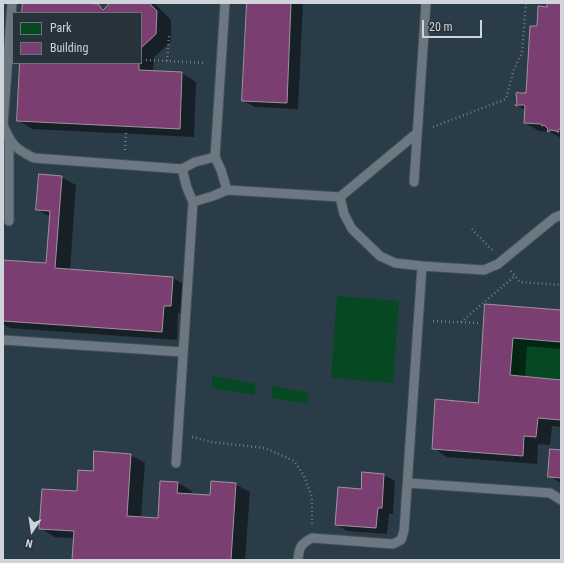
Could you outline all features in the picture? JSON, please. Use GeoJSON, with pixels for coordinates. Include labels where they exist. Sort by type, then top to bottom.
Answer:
{"type":"FeatureCollection","features":[{"type":"Feature","properties":{"kind":"lane"},"geometry":{"type":"LineString","coordinates":[[12,3],[3,125],[9,139],[19,151],[34,158],[182,168],[195,162],[215,157]]}},
{"type":"Feature","properties":{"kind":"lane"},"geometry":{"type":"LineString","coordinates":[[225,3],[215,157],[221,170],[226,190]]}},
{"type":"Feature","properties":{"kind":"lane"},"geometry":{"type":"LineString","coordinates":[[414,182],[426,3]]}},
{"type":"Feature","properties":{"kind":"lane"},"geometry":{"type":"LineString","coordinates":[[193,202],[226,190],[340,197],[417,133]]}},
{"type":"Feature","properties":{"kind":"lane"},"geometry":{"type":"LineString","coordinates":[[9,139],[9,221]]}},
{"type":"Feature","properties":{"kind":"lane"},"geometry":{"type":"LineString","coordinates":[[176,463],[193,202],[187,188],[182,168]]}},
{"type":"Feature","properties":{"kind":"lane"},"geometry":{"type":"LineString","coordinates":[[340,197],[344,214],[352,229],[380,256],[394,263],[422,266],[484,270],[498,264],[554,218],[561,215]]}},
{"type":"Feature","properties":{"kind":"lane"},"geometry":{"type":"LineString","coordinates":[[298,560],[299,550],[304,542],[312,538],[393,544],[400,540],[404,532],[422,266]]}},
{"type":"Feature","properties":{"kind":"lane"},"geometry":{"type":"LineString","coordinates":[[3,340],[183,352]]}},
{"type":"Feature","properties":{"kind":"lane"},"geometry":{"type":"LineString","coordinates":[[408,483],[550,493],[561,500]]}},
{"type":"Feature","properties":{"kind":"path"},"geometry":{"type":"LineString","coordinates":[[417,133],[506,99],[514,70],[522,53],[526,3]]}},
{"type":"Feature","properties":{"kind":"path"},"geometry":{"type":"LineString","coordinates":[[167,61],[169,36]]}},
{"type":"Feature","properties":{"kind":"path"},"geometry":{"type":"LineString","coordinates":[[146,60],[221,64]]}},
{"type":"Feature","properties":{"kind":"path"},"geometry":{"type":"LineString","coordinates":[[125,164],[126,132]]}},
{"type":"Feature","properties":{"kind":"path"},"geometry":{"type":"LineString","coordinates":[[472,229],[503,260],[520,282],[561,285]]}},
{"type":"Feature","properties":{"kind":"path"},"geometry":{"type":"LineString","coordinates":[[461,322],[515,276]]}},
{"type":"Feature","properties":{"kind":"path"},"geometry":{"type":"LineString","coordinates":[[418,320],[478,323]]}},
{"type":"Feature","properties":{"kind":"path"},"geometry":{"type":"LineString","coordinates":[[178,430],[196,438],[211,442],[265,448],[294,461],[303,474],[312,497],[312,538]]}},
{"type":"Feature","properties":{"kind":"shaded area"},"geometry":{"type":"Polygon","coordinates":[[[3,3],[561,3],[561,560],[3,560],[3,3]]]}},
{"type":"Feature","properties":{"kind":"green space"},"geometry":{"type":"Polygon","coordinates":[[[337,296],[399,301],[393,383],[331,378],[337,296]]]}},
{"type":"Feature","properties":{"kind":"green space"},"geometry":{"type":"Polygon","coordinates":[[[513,338],[561,342],[561,380],[510,375],[513,338]]]}},
{"type":"Feature","properties":{"kind":"green space"},"geometry":{"type":"Polygon","coordinates":[[[213,376],[256,384],[254,395],[211,388],[213,376]]]}},
{"type":"Feature","properties":{"kind":"green space"},"geometry":{"type":"Polygon","coordinates":[[[273,386],[309,393],[307,404],[271,398],[273,386]]]}},
{"type":"Feature","properties":{"kind":"building"},"geometry":{"type":"Polygon","coordinates":[[[23,3],[98,4],[103,10],[110,3],[149,3],[157,11],[156,34],[142,47],[142,12],[22,12],[23,3]]]}},
{"type":"Feature","properties":{"kind":"building"},"geometry":{"type":"Polygon","coordinates":[[[247,3],[291,3],[287,103],[242,101],[247,3]]]}},
{"type":"Feature","properties":{"kind":"building"},"geometry":{"type":"Polygon","coordinates":[[[547,3],[561,3],[561,128],[558,130],[559,132],[550,130],[549,132],[544,125],[542,126],[541,124],[524,123],[525,106],[515,105],[517,103],[516,93],[526,93],[530,26],[537,26],[538,6],[547,7],[547,3]]]}},
{"type":"Feature","properties":{"kind":"building"},"geometry":{"type":"Polygon","coordinates":[[[20,64],[139,64],[139,70],[182,72],[180,129],[17,121],[20,64]]]}},
{"type":"Feature","properties":{"kind":"building"},"geometry":{"type":"Polygon","coordinates":[[[39,174],[62,176],[55,268],[173,277],[171,306],[164,306],[162,332],[3,321],[3,260],[46,263],[50,211],[36,210],[39,174]]]}},
{"type":"Feature","properties":{"kind":"building"},"geometry":{"type":"Polygon","coordinates":[[[485,304],[561,310],[561,342],[513,338],[510,375],[561,380],[561,420],[538,418],[536,437],[524,436],[523,456],[432,449],[435,399],[478,403],[485,304]]]}},
{"type":"Feature","properties":{"kind":"building"},"geometry":{"type":"Polygon","coordinates":[[[550,449],[561,450],[561,478],[548,477],[550,449]]]}},
{"type":"Feature","properties":{"kind":"building"},"geometry":{"type":"Polygon","coordinates":[[[94,451],[131,454],[127,516],[158,518],[160,481],[178,482],[177,493],[210,495],[211,481],[236,483],[231,560],[72,560],[74,531],[39,529],[42,489],[77,491],[78,470],[93,471],[94,451]]]}},
{"type":"Feature","properties":{"kind":"building"},"geometry":{"type":"Polygon","coordinates":[[[362,472],[384,474],[382,508],[378,508],[376,528],[335,525],[338,487],[361,489],[362,472]]]}}]}
